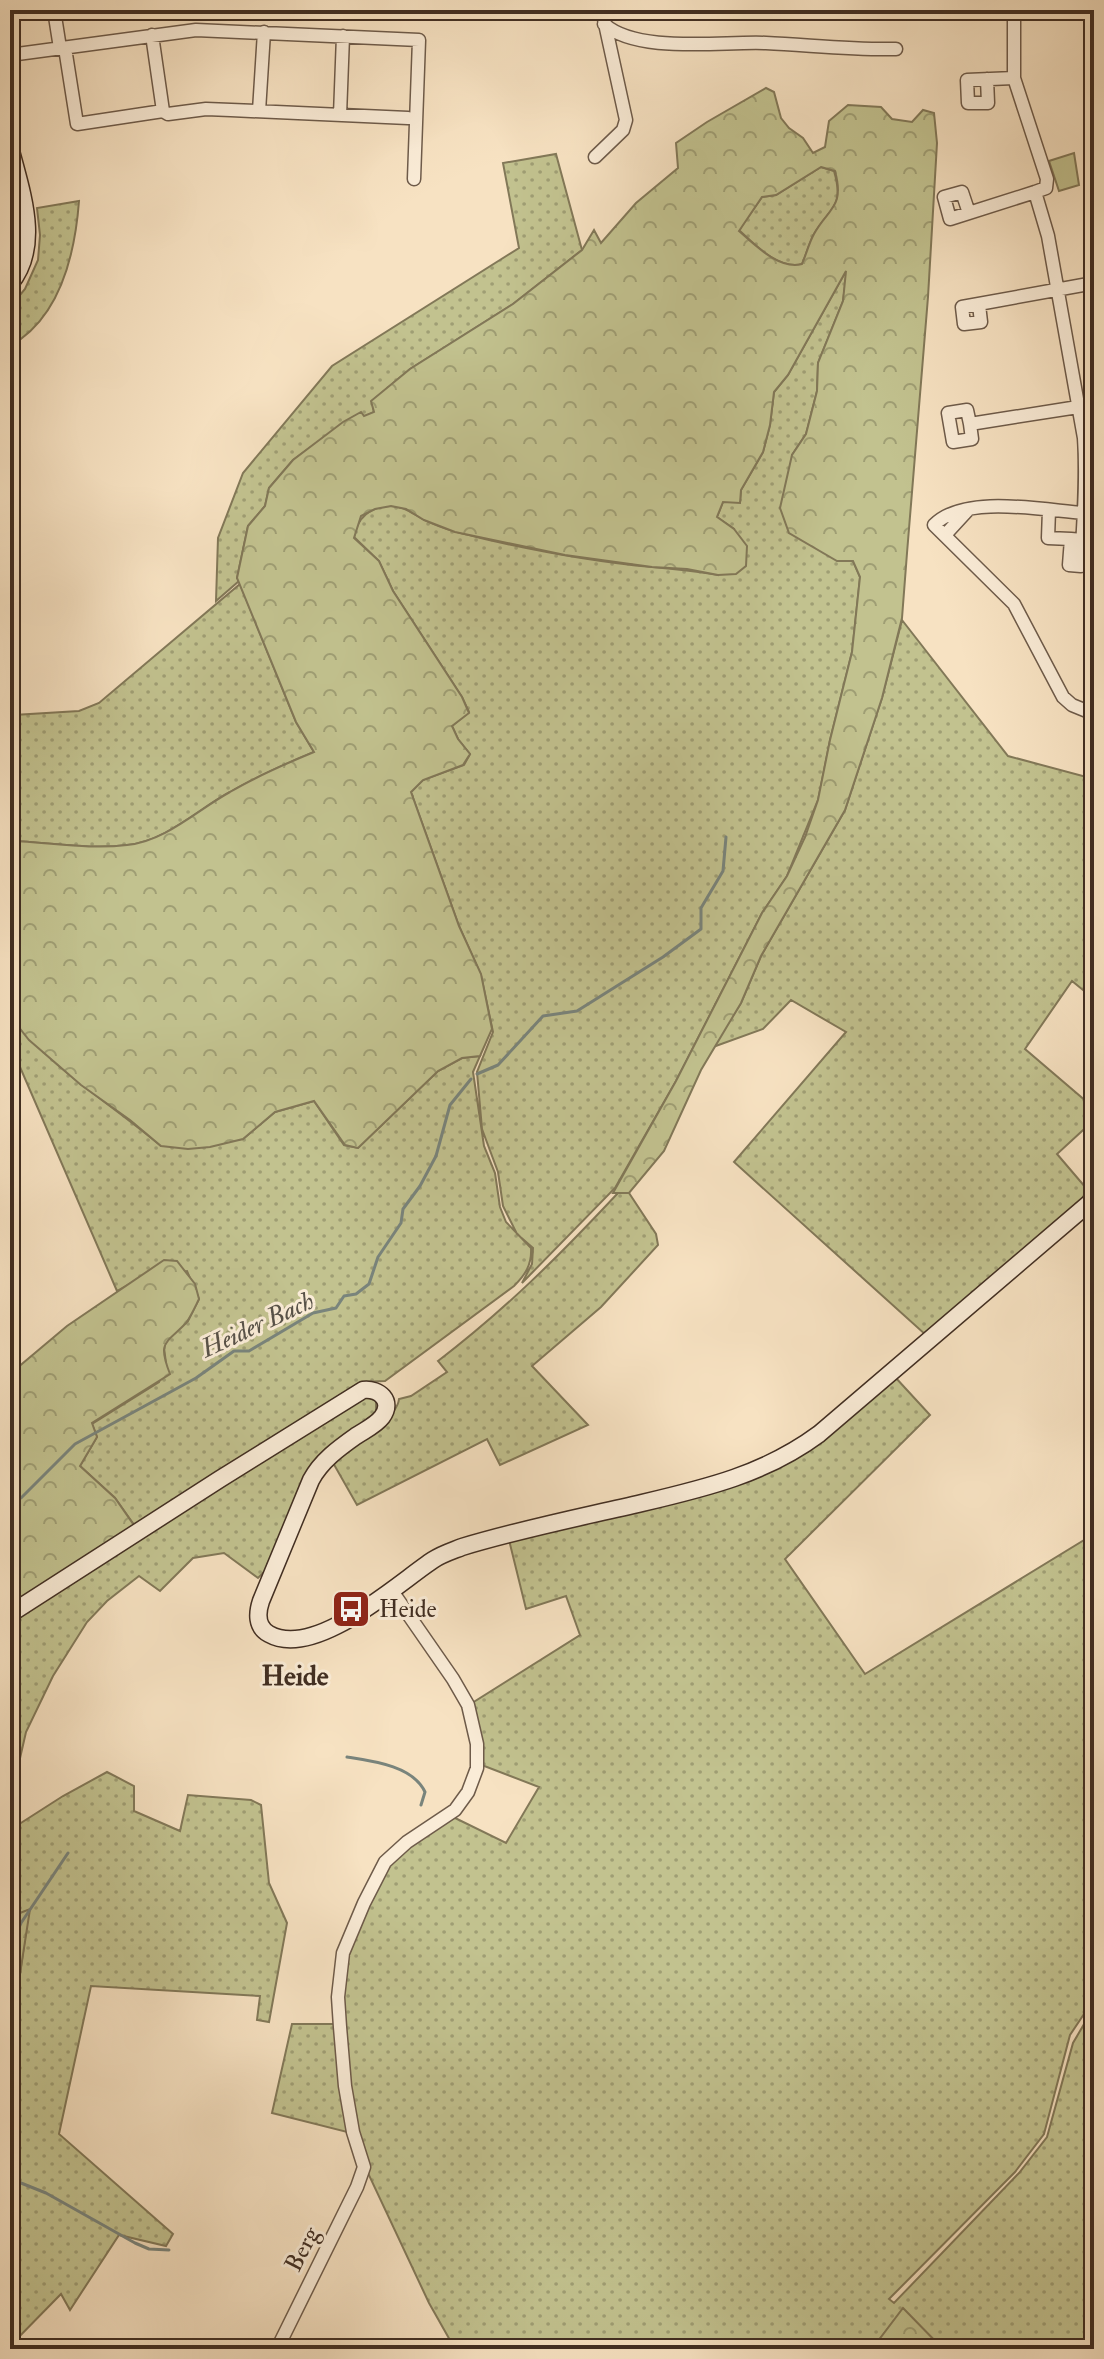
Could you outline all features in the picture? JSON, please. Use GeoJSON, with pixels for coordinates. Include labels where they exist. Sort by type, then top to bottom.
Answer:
{"type":"FeatureCollection","features":[{"type":"Feature","properties":{"kind":"main road"},"geometry":{"type":"LineString","coordinates":[[10,147],[27,230],[23,260],[10,284]]}},
{"type":"Feature","properties":{"kind":"main road"},"geometry":{"type":"LineString","coordinates":[[10,1614],[367,1389],[380,1392],[386,1401],[383,1415],[323,1463],[304,1494],[261,1601],[258,1617],[264,1630],[276,1637],[291,1638],[323,1630],[352,1618],[434,1559],[462,1547],[719,1485],[756,1471],[795,1451],[841,1416],[1094,1199]]}},
{"type":"Feature","properties":{"kind":"street"},"geometry":{"type":"LineString","coordinates":[[54,10],[77,124],[163,111],[168,114],[206,109],[408,118]]}},
{"type":"Feature","properties":{"kind":"street"},"geometry":{"type":"LineString","coordinates":[[595,157],[623,130],[626,120],[602,10]]}},
{"type":"Feature","properties":{"kind":"street"},"geometry":{"type":"LineString","coordinates":[[969,213],[1046,188],[1047,179],[1014,78],[1014,10]]}},
{"type":"Feature","properties":{"kind":"street"},"geometry":{"type":"LineString","coordinates":[[604,24],[616,35],[667,42],[896,49]]}},
{"type":"Feature","properties":{"kind":"street"},"geometry":{"type":"LineString","coordinates":[[10,55],[196,30],[419,40],[414,179]]}},
{"type":"Feature","properties":{"kind":"street"},"geometry":{"type":"LineString","coordinates":[[259,111],[264,32]]}},
{"type":"Feature","properties":{"kind":"street"},"geometry":{"type":"LineString","coordinates":[[152,35],[163,111]]}},
{"type":"Feature","properties":{"kind":"street"},"geometry":{"type":"LineString","coordinates":[[340,115],[343,36]]}},
{"type":"Feature","properties":{"kind":"street"},"geometry":{"type":"LineString","coordinates":[[987,79],[1014,78]]}},
{"type":"Feature","properties":{"kind":"street"},"geometry":{"type":"LineString","coordinates":[[1035,192],[1048,236],[1085,461],[1083,513],[1076,540],[1048,538],[1049,510]]}},
{"type":"Feature","properties":{"kind":"street"},"geometry":{"type":"LineString","coordinates":[[979,305],[1094,283]]}},
{"type":"Feature","properties":{"kind":"street"},"geometry":{"type":"LineString","coordinates":[[970,424],[1078,407]]}},
{"type":"Feature","properties":{"kind":"street"},"geometry":{"type":"LineString","coordinates":[[1083,513],[992,505],[945,514],[934,525],[1014,604],[1063,697],[1072,705],[1094,714]]}},
{"type":"Feature","properties":{"kind":"street","name":"Berg"},"geometry":{"type":"LineString","coordinates":[[277,2349],[364,2167],[353,2132],[345,2086],[338,1997],[343,1953],[385,1862],[407,1842],[455,1810],[468,1792],[477,1768],[477,1744],[468,1705],[392,1591]]}},
{"type":"Feature","properties":{"kind":"green space"},"geometry":{"type":"Polygon","coordinates":[[[766,88],[774,92],[781,118],[803,138],[813,153],[825,147],[829,121],[848,105],[881,107],[892,119],[912,122],[923,110],[934,113],[937,143],[902,618],[882,698],[845,810],[761,956],[741,1003],[701,1070],[664,1151],[629,1193],[613,1193],[676,1081],[762,913],[787,876],[805,837],[818,800],[852,652],[860,577],[853,561],[837,561],[789,533],[780,508],[792,455],[806,434],[817,391],[818,363],[843,301],[846,271],[788,375],[774,392],[763,452],[741,490],[740,503],[723,502],[717,517],[734,529],[747,546],[746,566],[736,574],[718,575],[565,555],[455,532],[406,509],[391,506],[361,516],[354,538],[379,561],[393,591],[462,697],[469,713],[452,726],[470,754],[463,765],[423,780],[411,792],[459,926],[481,974],[492,1029],[480,1056],[462,1058],[438,1071],[358,1148],[345,1145],[314,1101],[275,1112],[243,1139],[188,1149],[161,1146],[81,1085],[29,1040],[10,1016],[10,841],[98,847],[127,845],[155,838],[250,781],[314,752],[296,722],[237,578],[248,526],[265,506],[269,488],[293,460],[343,422],[361,412],[364,416],[374,412],[371,401],[410,369],[513,304],[582,250],[594,230],[601,243],[636,203],[678,168],[676,143],[766,88]],[[821,167],[776,195],[762,197],[739,231],[776,260],[802,264],[819,225],[834,207],[838,193],[835,171],[821,167]]]}},
{"type":"Feature","properties":{"kind":"green space"},"geometry":{"type":"Polygon","coordinates":[[[1074,153],[1079,185],[1059,191],[1049,161],[1074,153]]]}},
{"type":"Feature","properties":{"kind":"green space"},"geometry":{"type":"Polygon","coordinates":[[[556,154],[582,250],[513,304],[410,369],[372,401],[374,412],[315,444],[293,460],[269,488],[265,506],[248,526],[237,578],[239,581],[216,601],[218,538],[243,473],[332,366],[519,248],[503,163],[556,154]]]}},
{"type":"Feature","properties":{"kind":"green space"},"geometry":{"type":"Polygon","coordinates":[[[821,167],[834,171],[838,193],[834,207],[814,234],[802,264],[776,260],[739,230],[762,197],[776,195],[821,167]]]}},
{"type":"Feature","properties":{"kind":"green space"},"geometry":{"type":"Polygon","coordinates":[[[79,201],[69,263],[53,302],[27,334],[10,346],[10,307],[25,289],[38,260],[40,235],[37,208],[79,201]]]}},
{"type":"Feature","properties":{"kind":"green space"},"geometry":{"type":"Polygon","coordinates":[[[847,269],[843,301],[818,363],[817,391],[806,434],[792,455],[860,577],[852,652],[818,800],[787,876],[762,913],[676,1081],[615,1188],[522,1283],[532,1264],[533,1248],[517,1234],[503,1206],[498,1172],[482,1129],[477,1072],[493,1032],[481,975],[459,926],[411,792],[423,780],[464,765],[470,754],[452,726],[469,712],[393,591],[379,561],[354,537],[356,530],[361,519],[371,511],[396,506],[448,529],[509,544],[590,559],[718,575],[734,529],[717,517],[723,502],[740,502],[741,490],[763,452],[774,392],[788,375],[847,269]]]}},
{"type":"Feature","properties":{"kind":"green space"},"geometry":{"type":"Polygon","coordinates":[[[240,584],[296,722],[314,752],[250,781],[155,838],[127,845],[98,847],[10,841],[10,745],[14,715],[79,711],[99,703],[240,584]]]}},
{"type":"Feature","properties":{"kind":"green space"},"geometry":{"type":"Polygon","coordinates":[[[902,620],[1008,756],[1094,779],[1094,999],[1072,981],[1025,1049],[1094,1108],[1094,1120],[1057,1154],[1092,1195],[927,1336],[734,1162],[846,1032],[791,1000],[763,1029],[713,1047],[741,1003],[761,956],[845,810],[882,698],[902,620]]]}},
{"type":"Feature","properties":{"kind":"green space"},"geometry":{"type":"Polygon","coordinates":[[[10,1016],[44,1053],[161,1146],[243,1139],[275,1112],[314,1101],[344,1145],[358,1148],[438,1071],[462,1058],[480,1056],[473,1072],[484,1146],[495,1173],[500,1207],[506,1222],[531,1248],[527,1269],[514,1286],[385,1381],[362,1382],[137,1529],[115,1498],[80,1466],[97,1437],[92,1424],[159,1382],[166,1363],[164,1348],[167,1338],[188,1321],[199,1299],[187,1271],[140,1278],[117,1291],[10,1044],[10,1016]]]}},
{"type":"Feature","properties":{"kind":"green space"},"geometry":{"type":"Polygon","coordinates":[[[618,1193],[629,1193],[656,1234],[658,1245],[601,1307],[532,1366],[588,1425],[500,1465],[487,1439],[357,1505],[332,1461],[382,1424],[399,1399],[411,1396],[447,1372],[438,1361],[531,1281],[618,1193]]]}},
{"type":"Feature","properties":{"kind":"green space"},"geometry":{"type":"Polygon","coordinates":[[[164,1260],[177,1261],[195,1284],[199,1299],[186,1323],[164,1349],[170,1374],[92,1423],[97,1437],[80,1466],[115,1498],[138,1531],[10,1614],[10,1374],[67,1326],[164,1260]]]}},
{"type":"Feature","properties":{"kind":"green space"},"geometry":{"type":"Polygon","coordinates":[[[895,1377],[930,1415],[785,1559],[865,1674],[1094,1534],[1094,1999],[1070,2035],[1044,2134],[1015,2172],[889,2299],[894,2303],[1019,2173],[1047,2137],[1073,2043],[1094,2007],[1094,2349],[943,2349],[903,2309],[872,2349],[455,2349],[429,2303],[367,2171],[346,2087],[343,1967],[379,1876],[409,1844],[451,1816],[506,1843],[539,1787],[479,1764],[469,1705],[580,1635],[566,1596],[526,1609],[509,1540],[733,1485],[895,1377]]]}},
{"type":"Feature","properties":{"kind":"green space"},"geometry":{"type":"Polygon","coordinates":[[[365,1397],[376,1400],[376,1412],[330,1450],[268,1568],[258,1578],[224,1553],[193,1558],[160,1591],[139,1576],[107,1601],[87,1622],[53,1676],[26,1732],[10,1802],[10,1616],[365,1397]]]}},
{"type":"Feature","properties":{"kind":"green space"},"geometry":{"type":"Polygon","coordinates":[[[107,1772],[134,1786],[134,1811],[180,1831],[188,1795],[251,1800],[261,1805],[269,1883],[287,1923],[269,2022],[257,2020],[260,1996],[91,1986],[59,2134],[173,2234],[166,2246],[119,2235],[70,2310],[61,2294],[10,2346],[10,1990],[20,1974],[29,1910],[10,1917],[10,1830],[107,1772]]]}},
{"type":"Feature","properties":{"kind":"green space"},"geometry":{"type":"Polygon","coordinates":[[[30,1909],[20,1974],[10,1990],[10,1917],[30,1909]]]}},
{"type":"Feature","properties":{"kind":"green space"},"geometry":{"type":"Polygon","coordinates":[[[292,2024],[334,2024],[351,2133],[272,2113],[292,2024]]]}},
{"type":"Feature","properties":{"kind":"green space"},"geometry":{"type":"Polygon","coordinates":[[[903,2308],[943,2349],[872,2349],[903,2308]]]}},
{"type":"Feature","properties":{"kind":"waterway","name":"Heider Bach"},"geometry":{"type":"LineString","coordinates":[[477,1074],[498,1065],[543,1016],[577,1011],[701,929],[701,908],[723,871],[726,837]]}},
{"type":"Feature","properties":{"kind":"waterway","name":"Heider Bach"},"geometry":{"type":"LineString","coordinates":[[10,1498],[21,1498],[75,1444],[196,1378],[234,1351],[249,1351],[313,1313],[336,1308],[344,1296],[356,1294],[369,1284],[378,1257],[401,1223],[403,1209],[436,1156],[450,1105],[471,1079]]}},
{"type":"Feature","properties":{"kind":"waterway"},"geometry":{"type":"LineString","coordinates":[[347,1757],[391,1766],[411,1776],[425,1792],[421,1805]]}},
{"type":"Feature","properties":{"kind":"waterway"},"geometry":{"type":"LineString","coordinates":[[10,1947],[21,1923],[68,1853]]}},
{"type":"Feature","properties":{"kind":"waterway"},"geometry":{"type":"LineString","coordinates":[[10,2181],[46,2193],[135,2243],[149,2249],[169,2250]]}},
{"type":"Feature","properties":{"kind":"place","name":"Heide"},"geometry":{"type":"Point","coordinates":[351,1609]}},
{"type":"Feature","properties":{"kind":"district","name":"Heide"},"geometry":{"type":"Point","coordinates":[295,1675]}}]}
